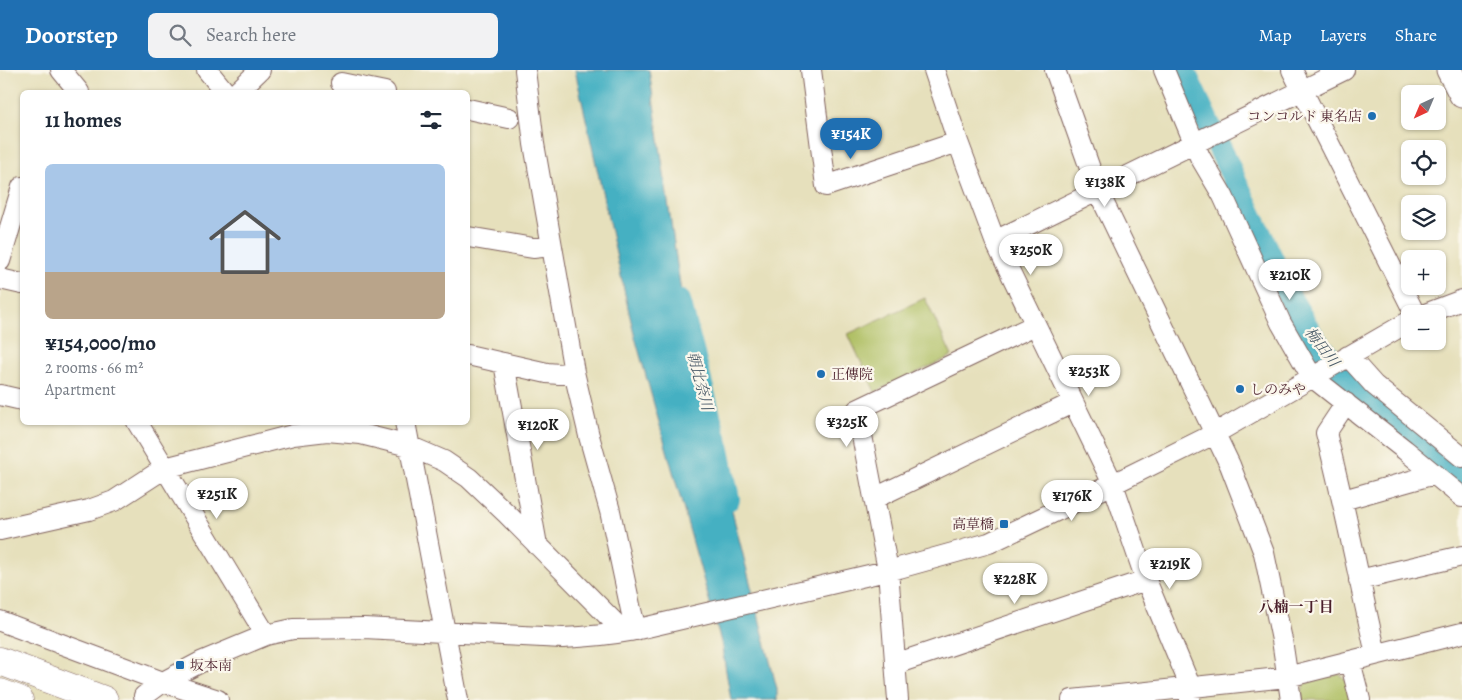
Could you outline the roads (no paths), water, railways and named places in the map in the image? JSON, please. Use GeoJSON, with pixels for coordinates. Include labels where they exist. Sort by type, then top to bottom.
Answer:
{"type":"FeatureCollection","features":[{"type":"Feature","properties":{"kind":"highway"},"geometry":{"type":"LineString","coordinates":[[0,661],[104,700]]}},
{"type":"Feature","properties":{"kind":"highway"},"geometry":{"type":"LineString","coordinates":[[0,692],[19,700]]}},
{"type":"Feature","properties":{"kind":"main road"},"geometry":{"type":"LineString","coordinates":[[1449,70],[1462,95]]}},
{"type":"Feature","properties":{"kind":"street"},"geometry":{"type":"LineString","coordinates":[[61,70],[77,90]]}},
{"type":"Feature","properties":{"kind":"street"},"geometry":{"type":"LineString","coordinates":[[207,70],[223,90]]}},
{"type":"Feature","properties":{"kind":"street"},"geometry":{"type":"LineString","coordinates":[[239,90],[260,70]]}},
{"type":"Feature","properties":{"kind":"street"},"geometry":{"type":"LineString","coordinates":[[525,70],[534,144],[574,372],[589,436],[610,511],[635,630]]}},
{"type":"Feature","properties":{"kind":"street"},"geometry":{"type":"LineString","coordinates":[[811,70],[826,186],[958,142]]}},
{"type":"Feature","properties":{"kind":"street"},"geometry":{"type":"LineString","coordinates":[[934,70],[958,142],[995,241],[1113,484],[1146,580],[1191,694]]}},
{"type":"Feature","properties":{"kind":"street"},"geometry":{"type":"LineString","coordinates":[[1055,70],[1098,191],[1230,464],[1264,553],[1282,640],[1290,700]]}},
{"type":"Feature","properties":{"kind":"street"},"geometry":{"type":"LineString","coordinates":[[1164,70],[1281,323],[1311,377],[1462,497]]}},
{"type":"Feature","properties":{"kind":"street"},"geometry":{"type":"LineString","coordinates":[[1292,70],[1410,305]]}},
{"type":"Feature","properties":{"kind":"street"},"geometry":{"type":"LineString","coordinates":[[995,241],[1344,70]]}},
{"type":"Feature","properties":{"kind":"street"},"geometry":{"type":"LineString","coordinates":[[341,82],[376,90]]}},
{"type":"Feature","properties":{"kind":"street"},"geometry":{"type":"LineString","coordinates":[[470,110],[509,118]]}},
{"type":"Feature","properties":{"kind":"street"},"geometry":{"type":"LineString","coordinates":[[0,262],[20,195]]}},
{"type":"Feature","properties":{"kind":"street"},"geometry":{"type":"LineString","coordinates":[[470,237],[534,248],[551,246]]}},
{"type":"Feature","properties":{"kind":"street"},"geometry":{"type":"LineString","coordinates":[[0,279],[20,284]]}},
{"type":"Feature","properties":{"kind":"street"},"geometry":{"type":"LineString","coordinates":[[1446,306],[1462,300]]}},
{"type":"Feature","properties":{"kind":"street"},"geometry":{"type":"LineString","coordinates":[[898,700],[888,570],[857,410],[1035,325]]}},
{"type":"Feature","properties":{"kind":"street"},"geometry":{"type":"LineString","coordinates":[[144,696],[163,682],[202,662],[266,635],[293,629],[364,628],[563,638],[587,637],[635,630],[888,570],[989,543],[1214,434],[1401,326]]}},
{"type":"Feature","properties":{"kind":"street"},"geometry":{"type":"LineString","coordinates":[[470,355],[547,373],[574,372]]}},
{"type":"Feature","properties":{"kind":"street"},"geometry":{"type":"LineString","coordinates":[[1346,357],[1374,385],[1462,457]]}},
{"type":"Feature","properties":{"kind":"street"},"geometry":{"type":"LineString","coordinates":[[504,363],[537,545]]}},
{"type":"Feature","properties":{"kind":"street"},"geometry":{"type":"LineString","coordinates":[[0,395],[20,400]]}},
{"type":"Feature","properties":{"kind":"street"},"geometry":{"type":"LineString","coordinates":[[875,498],[1072,403]]}},
{"type":"Feature","properties":{"kind":"street"},"geometry":{"type":"LineString","coordinates":[[1346,403],[1326,433],[1343,500],[1376,654]]}},
{"type":"Feature","properties":{"kind":"street"},"geometry":{"type":"LineString","coordinates":[[139,425],[266,635]]}},
{"type":"Feature","properties":{"kind":"street"},"geometry":{"type":"LineString","coordinates":[[406,425],[458,700]]}},
{"type":"Feature","properties":{"kind":"street"},"geometry":{"type":"LineString","coordinates":[[0,530],[89,510],[114,501],[166,468],[293,435],[327,431],[361,434],[410,446],[444,461],[468,478],[537,545],[635,630]]}},
{"type":"Feature","properties":{"kind":"street"},"geometry":{"type":"LineString","coordinates":[[1343,500],[1435,474]]}},
{"type":"Feature","properties":{"kind":"street"},"geometry":{"type":"LineString","coordinates":[[1359,580],[1462,556]]}},
{"type":"Feature","properties":{"kind":"street"},"geometry":{"type":"LineString","coordinates":[[895,664],[1146,580]]}},
{"type":"Feature","properties":{"kind":"street"},"geometry":{"type":"LineString","coordinates":[[0,621],[163,682],[218,700]]}},
{"type":"Feature","properties":{"kind":"street"},"geometry":{"type":"LineString","coordinates":[[1081,700],[1191,694],[1287,677],[1462,633]]}},
{"type":"Feature","properties":{"kind":"street"},"geometry":{"type":"LineString","coordinates":[[1350,661],[1360,700]]}},
{"type":"Feature","properties":{"kind":"water"},"geometry":{"type":"Polygon","coordinates":[[[575,70],[649,70],[687,333],[777,689],[777,700],[731,700],[721,642],[633,330],[575,70]]]}},
{"type":"Feature","properties":{"kind":"waterway","name":"梅田川"},"geometry":{"type":"LineString","coordinates":[[1183,70],[1290,298],[1315,341],[1361,393],[1462,476]]}},
{"type":"Feature","properties":{"kind":"waterway","name":"朝比奈川"},"geometry":{"type":"LineString","coordinates":[[679,301],[718,450],[728,499]]}},
{"type":"Feature","properties":{"kind":"place","name":"コンコルド 東名店"},"geometry":{"type":"Point","coordinates":[1372,116]}},
{"type":"Feature","properties":{"kind":"place","name":"正傳院"},"geometry":{"type":"Point","coordinates":[821,374]}},
{"type":"Feature","properties":{"kind":"place","name":"しのみや"},"geometry":{"type":"Point","coordinates":[1240,389]}},
{"type":"Feature","properties":{"kind":"place","name":"高草橋"},"geometry":{"type":"Point","coordinates":[1004,524]}},
{"type":"Feature","properties":{"kind":"place","name":"坂本南"},"geometry":{"type":"Point","coordinates":[180,665]}},
{"type":"Feature","properties":{"kind":"district","name":"八楠一丁目"},"geometry":{"type":"Point","coordinates":[1296,607]}}]}
